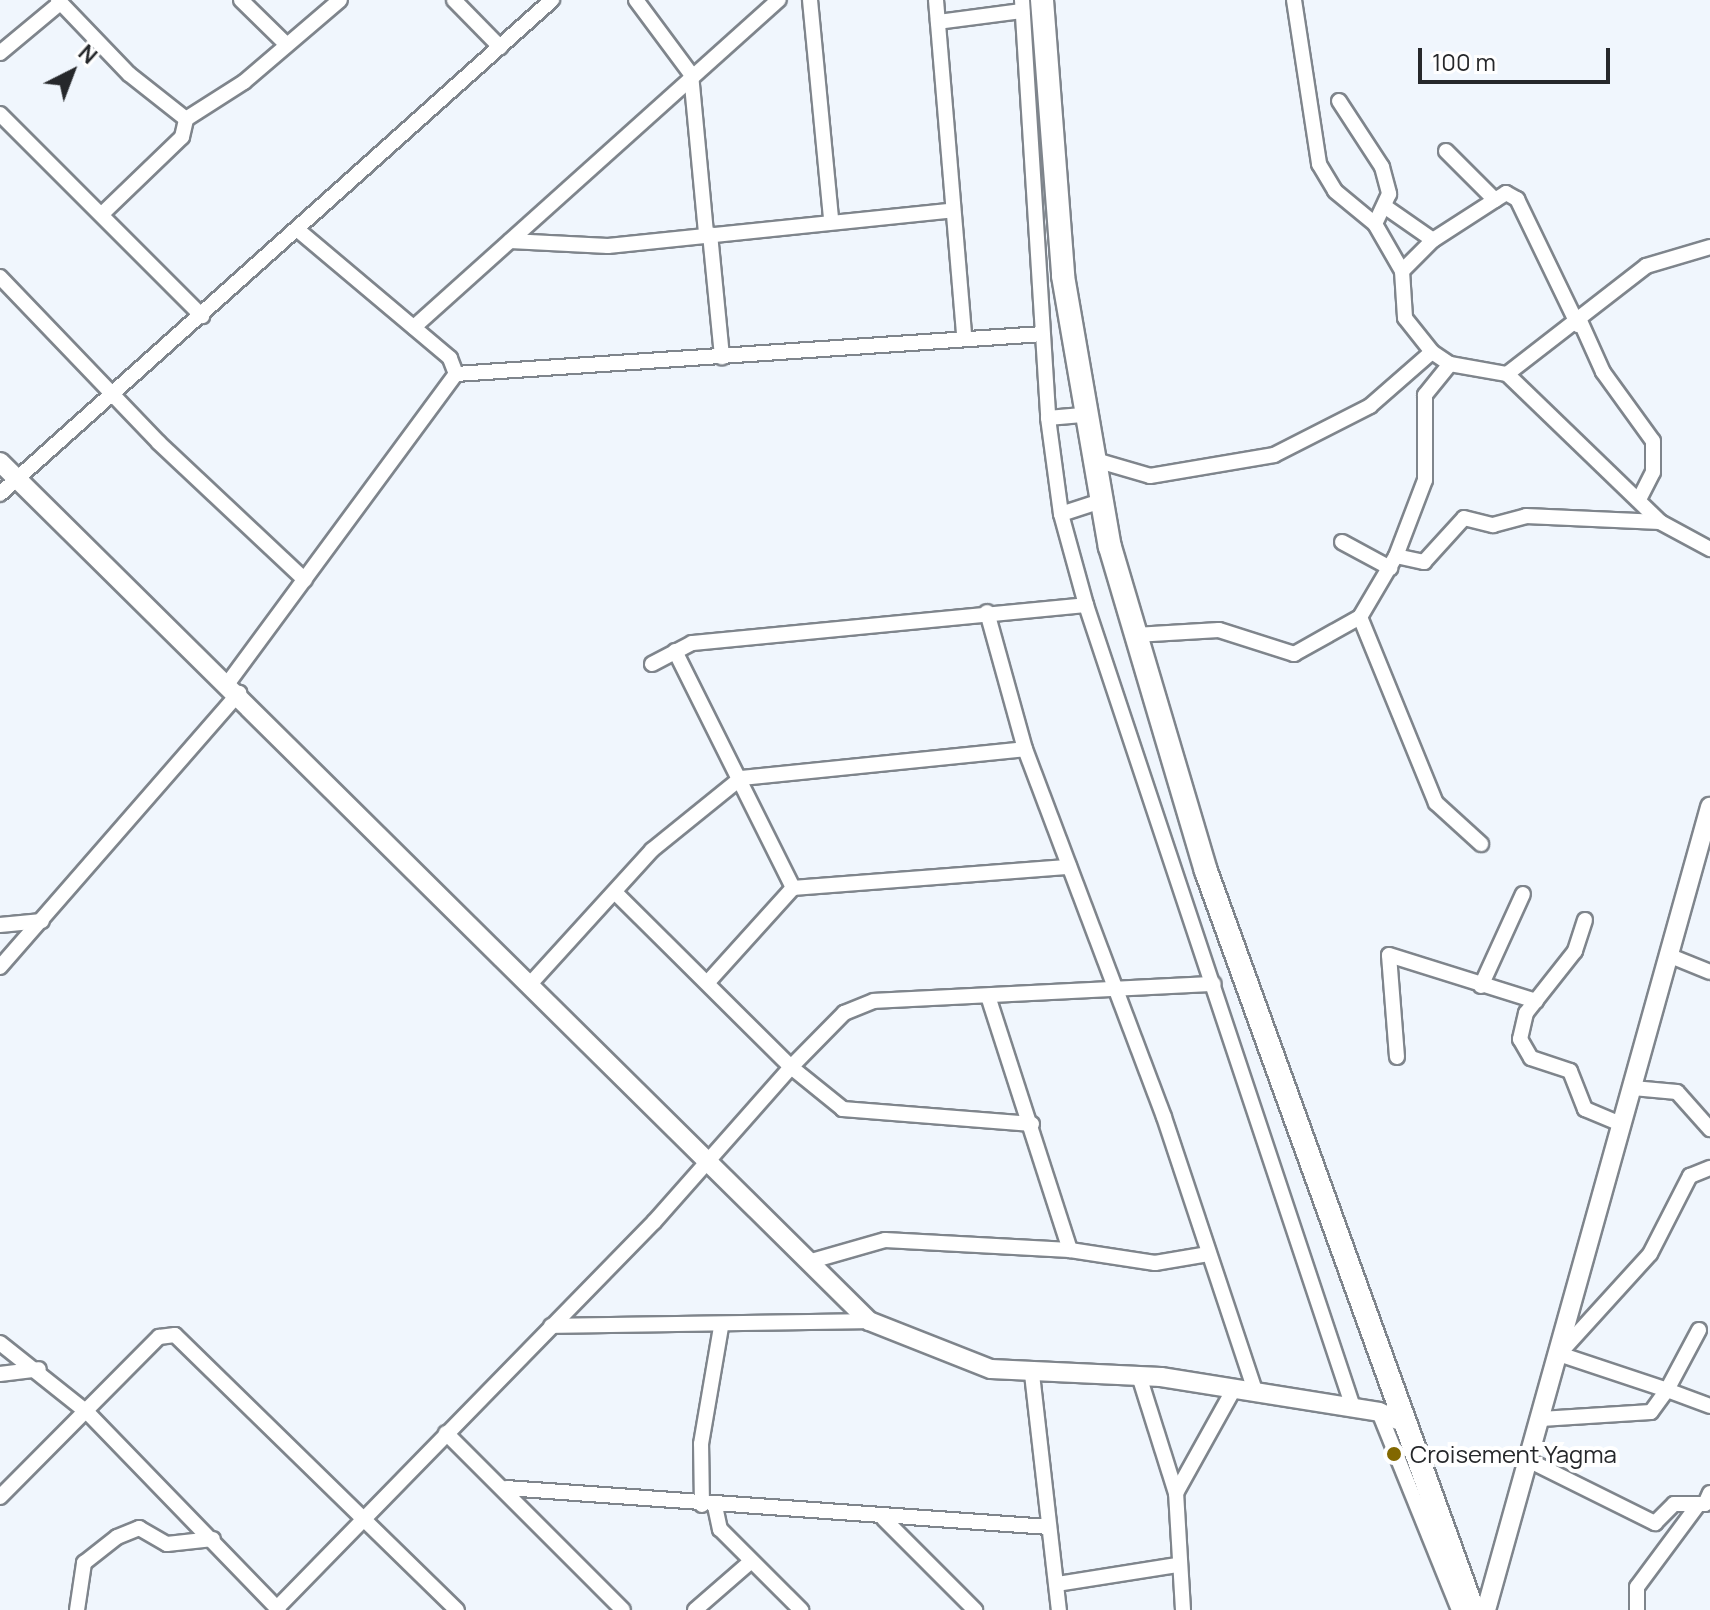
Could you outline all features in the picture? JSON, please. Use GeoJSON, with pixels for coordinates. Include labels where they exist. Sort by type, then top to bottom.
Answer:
{"type":"FeatureCollection","features":[{"type":"Feature","properties":{"kind":"main road"},"geometry":{"type":"LineString","coordinates":[[1042,0],[1056,218],[1092,459],[1135,635],[1206,871],[1473,1610]]}},
{"type":"Feature","properties":{"kind":"street"},"geometry":{"type":"LineString","coordinates":[[241,0],[287,45]]}},
{"type":"Feature","properties":{"kind":"street"},"geometry":{"type":"LineString","coordinates":[[102,214],[182,137],[186,119],[287,45],[340,0]]}},
{"type":"Feature","properties":{"kind":"street"},"geometry":{"type":"LineString","coordinates":[[454,0],[500,47]]}},
{"type":"Feature","properties":{"kind":"street"},"geometry":{"type":"LineString","coordinates":[[0,494],[299,231],[552,0]]}},
{"type":"Feature","properties":{"kind":"street"},"geometry":{"type":"LineString","coordinates":[[636,0],[691,74],[722,357]]}},
{"type":"Feature","properties":{"kind":"street"},"geometry":{"type":"LineString","coordinates":[[414,327],[691,74],[779,0]]}},
{"type":"Feature","properties":{"kind":"street"},"geometry":{"type":"LineString","coordinates":[[810,0],[831,219]]}},
{"type":"Feature","properties":{"kind":"street"},"geometry":{"type":"LineString","coordinates":[[936,0],[948,211],[964,336]]}},
{"type":"Feature","properties":{"kind":"street"},"geometry":{"type":"LineString","coordinates":[[1294,0],[1319,164],[1335,191],[1375,224],[1402,271],[1405,318],[1432,352],[1450,364],[1507,374],[1660,522],[1710,549]]}},
{"type":"Feature","properties":{"kind":"street"},"geometry":{"type":"LineString","coordinates":[[0,53],[59,1],[129,74],[186,119]]}},
{"type":"Feature","properties":{"kind":"street"},"geometry":{"type":"LineString","coordinates":[[938,22],[1022,5],[1048,418],[1061,514],[1086,605],[1353,1407]]}},
{"type":"Feature","properties":{"kind":"street"},"geometry":{"type":"LineString","coordinates":[[1339,101],[1382,167],[1387,208],[1375,224]]}},
{"type":"Feature","properties":{"kind":"street"},"geometry":{"type":"LineString","coordinates":[[0,114],[202,316]]}},
{"type":"Feature","properties":{"kind":"street"},"geometry":{"type":"LineString","coordinates":[[1446,151],[1495,200]]}},
{"type":"Feature","properties":{"kind":"street"},"geometry":{"type":"LineString","coordinates":[[1402,271],[1433,240],[1506,193],[1517,199],[1603,372],[1653,441],[1653,472],[1639,500]]}},
{"type":"Feature","properties":{"kind":"street"},"geometry":{"type":"LineString","coordinates":[[1387,208],[1433,240]]}},
{"type":"Feature","properties":{"kind":"street"},"geometry":{"type":"LineString","coordinates":[[510,241],[608,246],[831,219],[948,211]]}},
{"type":"Feature","properties":{"kind":"street"},"geometry":{"type":"LineString","coordinates":[[299,231],[450,358],[456,374]]}},
{"type":"Feature","properties":{"kind":"street"},"geometry":{"type":"LineString","coordinates":[[1507,374],[1579,324],[1646,266],[1710,247]]}},
{"type":"Feature","properties":{"kind":"street"},"geometry":{"type":"LineString","coordinates":[[0,277],[111,396],[305,580]]}},
{"type":"Feature","properties":{"kind":"street"},"geometry":{"type":"LineString","coordinates":[[456,374],[722,357],[964,336],[1042,334]]}},
{"type":"Feature","properties":{"kind":"street"},"geometry":{"type":"LineString","coordinates":[[1092,459],[1150,476],[1274,455],[1370,406],[1432,352]]}},
{"type":"Feature","properties":{"kind":"street"},"geometry":{"type":"LineString","coordinates":[[1135,635],[1219,630],[1294,654],[1360,617],[1393,562],[1425,480],[1426,389],[1450,364]]}},
{"type":"Feature","properties":{"kind":"street"},"geometry":{"type":"LineString","coordinates":[[0,967],[42,921],[233,688],[305,580],[456,374]]}},
{"type":"Feature","properties":{"kind":"street"},"geometry":{"type":"LineString","coordinates":[[1048,418],[1085,415]]}},
{"type":"Feature","properties":{"kind":"street"},"geometry":{"type":"LineString","coordinates":[[0,462],[233,688],[869,1321],[943,1355],[1032,1374],[1140,1379],[1255,1390],[1379,1412],[1405,1423]]}},
{"type":"Feature","properties":{"kind":"street"},"geometry":{"type":"LineString","coordinates":[[1061,514],[1101,501]]}},
{"type":"Feature","properties":{"kind":"street"},"geometry":{"type":"LineString","coordinates":[[1342,542],[1393,562],[1424,562],[1464,518],[1493,525],[1526,516],[1660,522]]}},
{"type":"Feature","properties":{"kind":"street"},"geometry":{"type":"LineString","coordinates":[[652,664],[692,643],[987,612],[1086,605]]}},
{"type":"Feature","properties":{"kind":"street"},"geometry":{"type":"LineString","coordinates":[[987,612],[1025,749],[1117,990],[1255,1390]]}},
{"type":"Feature","properties":{"kind":"street"},"geometry":{"type":"LineString","coordinates":[[1360,617],[1436,803],[1481,844]]}},
{"type":"Feature","properties":{"kind":"street"},"geometry":{"type":"LineString","coordinates":[[675,651],[741,778],[793,888]]}},
{"type":"Feature","properties":{"kind":"street"},"geometry":{"type":"LineString","coordinates":[[531,983],[700,805],[741,778],[1025,749]]}},
{"type":"Feature","properties":{"kind":"street"},"geometry":{"type":"LineString","coordinates":[[1486,1610],[1530,1461],[1668,955],[1702,862],[1710,807]]}},
{"type":"Feature","properties":{"kind":"street"},"geometry":{"type":"LineString","coordinates":[[708,982],[793,888],[1069,867]]}},
{"type":"Feature","properties":{"kind":"street"},"geometry":{"type":"LineString","coordinates":[[616,893],[791,1067],[843,1109],[1032,1124]]}},
{"type":"Feature","properties":{"kind":"street"},"geometry":{"type":"LineString","coordinates":[[1481,986],[1523,894]]}},
{"type":"Feature","properties":{"kind":"street"},"geometry":{"type":"LineString","coordinates":[[1585,920],[1575,951],[1536,1001],[1520,1039],[1531,1058],[1570,1071],[1585,1109],[1623,1125]]}},
{"type":"Feature","properties":{"kind":"street"},"geometry":{"type":"LineString","coordinates":[[0,925],[42,921]]}},
{"type":"Feature","properties":{"kind":"street"},"geometry":{"type":"LineString","coordinates":[[1397,1057],[1389,955],[1536,1001]]}},
{"type":"Feature","properties":{"kind":"street"},"geometry":{"type":"LineString","coordinates":[[1668,955],[1710,972]]}},
{"type":"Feature","properties":{"kind":"street"},"geometry":{"type":"LineString","coordinates":[[0,1343],[39,1369],[88,1413],[278,1609],[707,1162],[791,1067],[855,1006],[1214,984]]}},
{"type":"Feature","properties":{"kind":"street"},"geometry":{"type":"LineString","coordinates":[[988,996],[1032,1124],[1070,1250]]}},
{"type":"Feature","properties":{"kind":"street"},"geometry":{"type":"LineString","coordinates":[[1633,1088],[1677,1092],[1710,1129]]}},
{"type":"Feature","properties":{"kind":"street"},"geometry":{"type":"LineString","coordinates":[[1559,1354],[1593,1325],[1650,1254],[1690,1176],[1710,1168]]}},
{"type":"Feature","properties":{"kind":"street"},"geometry":{"type":"LineString","coordinates":[[808,1262],[885,1240],[1070,1250],[1155,1263],[1208,1254]]}},
{"type":"Feature","properties":{"kind":"street"},"geometry":{"type":"LineString","coordinates":[[551,1326],[721,1327],[869,1321]]}},
{"type":"Feature","properties":{"kind":"street"},"geometry":{"type":"LineString","coordinates":[[721,1327],[701,1444],[709,1506],[720,1529],[749,1563],[801,1610]]}},
{"type":"Feature","properties":{"kind":"street"},"geometry":{"type":"LineString","coordinates":[[1541,1419],[1651,1412],[1667,1390],[1699,1330]]}},
{"type":"Feature","properties":{"kind":"street"},"geometry":{"type":"LineString","coordinates":[[0,1497],[88,1413],[159,1337],[183,1338],[457,1610]]}},
{"type":"Feature","properties":{"kind":"street"},"geometry":{"type":"LineString","coordinates":[[1559,1354],[1710,1406]]}},
{"type":"Feature","properties":{"kind":"street"},"geometry":{"type":"LineString","coordinates":[[0,1374],[39,1369]]}},
{"type":"Feature","properties":{"kind":"street"},"geometry":{"type":"LineString","coordinates":[[1032,1374],[1059,1610]]}},
{"type":"Feature","properties":{"kind":"street"},"geometry":{"type":"LineString","coordinates":[[1140,1379],[1176,1493],[1177,1565],[1183,1610]]}},
{"type":"Feature","properties":{"kind":"street"},"geometry":{"type":"LineString","coordinates":[[1176,1493],[1234,1389]]}},
{"type":"Feature","properties":{"kind":"street"},"geometry":{"type":"LineString","coordinates":[[1379,1412],[1459,1610]]}},
{"type":"Feature","properties":{"kind":"street"},"geometry":{"type":"LineString","coordinates":[[446,1433],[506,1488],[623,1610]]}},
{"type":"Feature","properties":{"kind":"street"},"geometry":{"type":"LineString","coordinates":[[1530,1461],[1562,1471],[1646,1521],[1660,1521],[1680,1502],[1706,1502]]}},
{"type":"Feature","properties":{"kind":"street"},"geometry":{"type":"LineString","coordinates":[[506,1488],[884,1519],[1049,1527]]}},
{"type":"Feature","properties":{"kind":"street"},"geometry":{"type":"LineString","coordinates":[[1637,1610],[1637,1587],[1706,1502]]}},
{"type":"Feature","properties":{"kind":"street"},"geometry":{"type":"LineString","coordinates":[[884,1519],[975,1610]]}},
{"type":"Feature","properties":{"kind":"street"},"geometry":{"type":"LineString","coordinates":[[77,1610],[84,1563],[117,1537],[139,1528],[167,1544],[213,1539]]}},
{"type":"Feature","properties":{"kind":"street"},"geometry":{"type":"LineString","coordinates":[[695,1610],[749,1563]]}},
{"type":"Feature","properties":{"kind":"street"},"geometry":{"type":"LineString","coordinates":[[1057,1584],[1177,1565]]}},
{"type":"Feature","properties":{"kind":"place","name":"Croisement Yagma"},"geometry":{"type":"Point","coordinates":[1394,1454]}}]}
